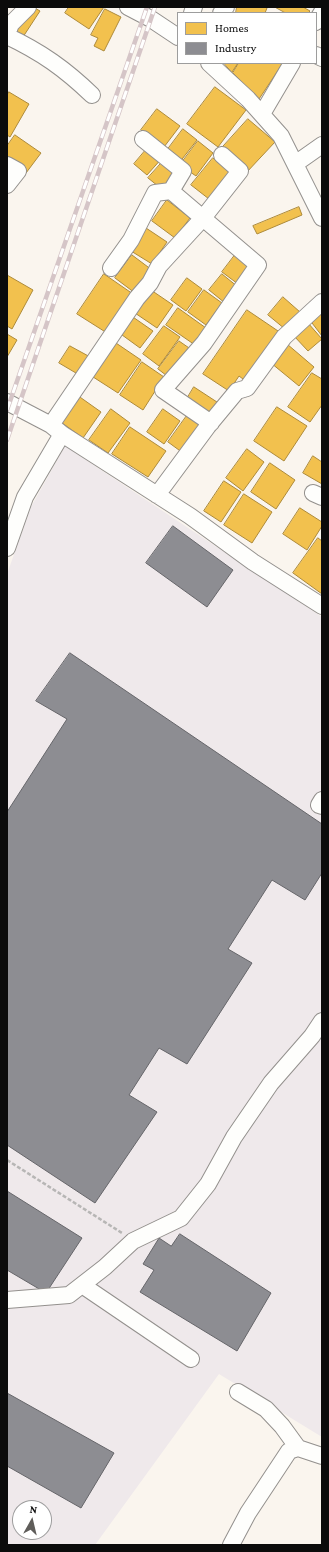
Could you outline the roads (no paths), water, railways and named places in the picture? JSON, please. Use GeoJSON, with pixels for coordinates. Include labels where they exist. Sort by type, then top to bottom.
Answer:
{"type":"FeatureCollection","features":[{"type":"Feature","properties":{"kind":"street"},"geometry":{"type":"LineString","coordinates":[[28,7],[11,24],[7,35],[35,49],[70,74],[92,95]]}},
{"type":"Feature","properties":{"kind":"street"},"geometry":{"type":"LineString","coordinates":[[136,9],[177,35]]}},
{"type":"Feature","properties":{"kind":"street"},"geometry":{"type":"LineString","coordinates":[[210,64],[248,99],[281,136],[322,218]]}},
{"type":"Feature","properties":{"kind":"street"},"geometry":{"type":"LineString","coordinates":[[262,114],[291,64]]}},
{"type":"Feature","properties":{"kind":"street"},"geometry":{"type":"LineString","coordinates":[[143,139],[183,171],[171,191]]}},
{"type":"Feature","properties":{"kind":"street"},"geometry":{"type":"LineString","coordinates":[[295,164],[322,145]]}},
{"type":"Feature","properties":{"kind":"street"},"geometry":{"type":"LineString","coordinates":[[7,548],[25,497],[57,430],[137,298],[150,283],[159,266],[203,218],[240,171],[222,155]]}},
{"type":"Feature","properties":{"kind":"street"},"geometry":{"type":"LineString","coordinates":[[7,165],[18,171],[7,185]]}},
{"type":"Feature","properties":{"kind":"street"},"geometry":{"type":"LineString","coordinates":[[111,268],[131,240],[155,193],[171,191],[258,264],[204,343],[163,390],[211,422]]}},
{"type":"Feature","properties":{"kind":"street"},"geometry":{"type":"LineString","coordinates":[[157,495],[211,422],[237,391],[247,388],[284,337],[322,302]]}},
{"type":"Feature","properties":{"kind":"street"},"geometry":{"type":"LineString","coordinates":[[7,402],[57,430],[190,516],[253,562],[322,606]]}},
{"type":"Feature","properties":{"kind":"street"},"geometry":{"type":"LineString","coordinates":[[322,800],[319,804],[322,806]]}},
{"type":"Feature","properties":{"kind":"street"},"geometry":{"type":"LineString","coordinates":[[7,1300],[69,1295],[133,1241],[181,1218],[208,1184],[234,1137],[271,1083],[312,1036],[322,1021]]}},
{"type":"Feature","properties":{"kind":"street"},"geometry":{"type":"LineString","coordinates":[[82,1285],[191,1359]]}},
{"type":"Feature","properties":{"kind":"street"},"geometry":{"type":"LineString","coordinates":[[238,1392],[266,1408],[282,1426],[298,1448],[322,1456]]}},
{"type":"Feature","properties":{"kind":"street"},"geometry":{"type":"LineString","coordinates":[[231,1545],[248,1513],[290,1451],[298,1448]]}},
{"type":"Feature","properties":{"kind":"railway"},"geometry":{"type":"LineString","coordinates":[[7,410],[147,7]]}},
{"type":"Feature","properties":{"kind":"railway"},"geometry":{"type":"LineString","coordinates":[[7,440],[155,7]]}}]}
